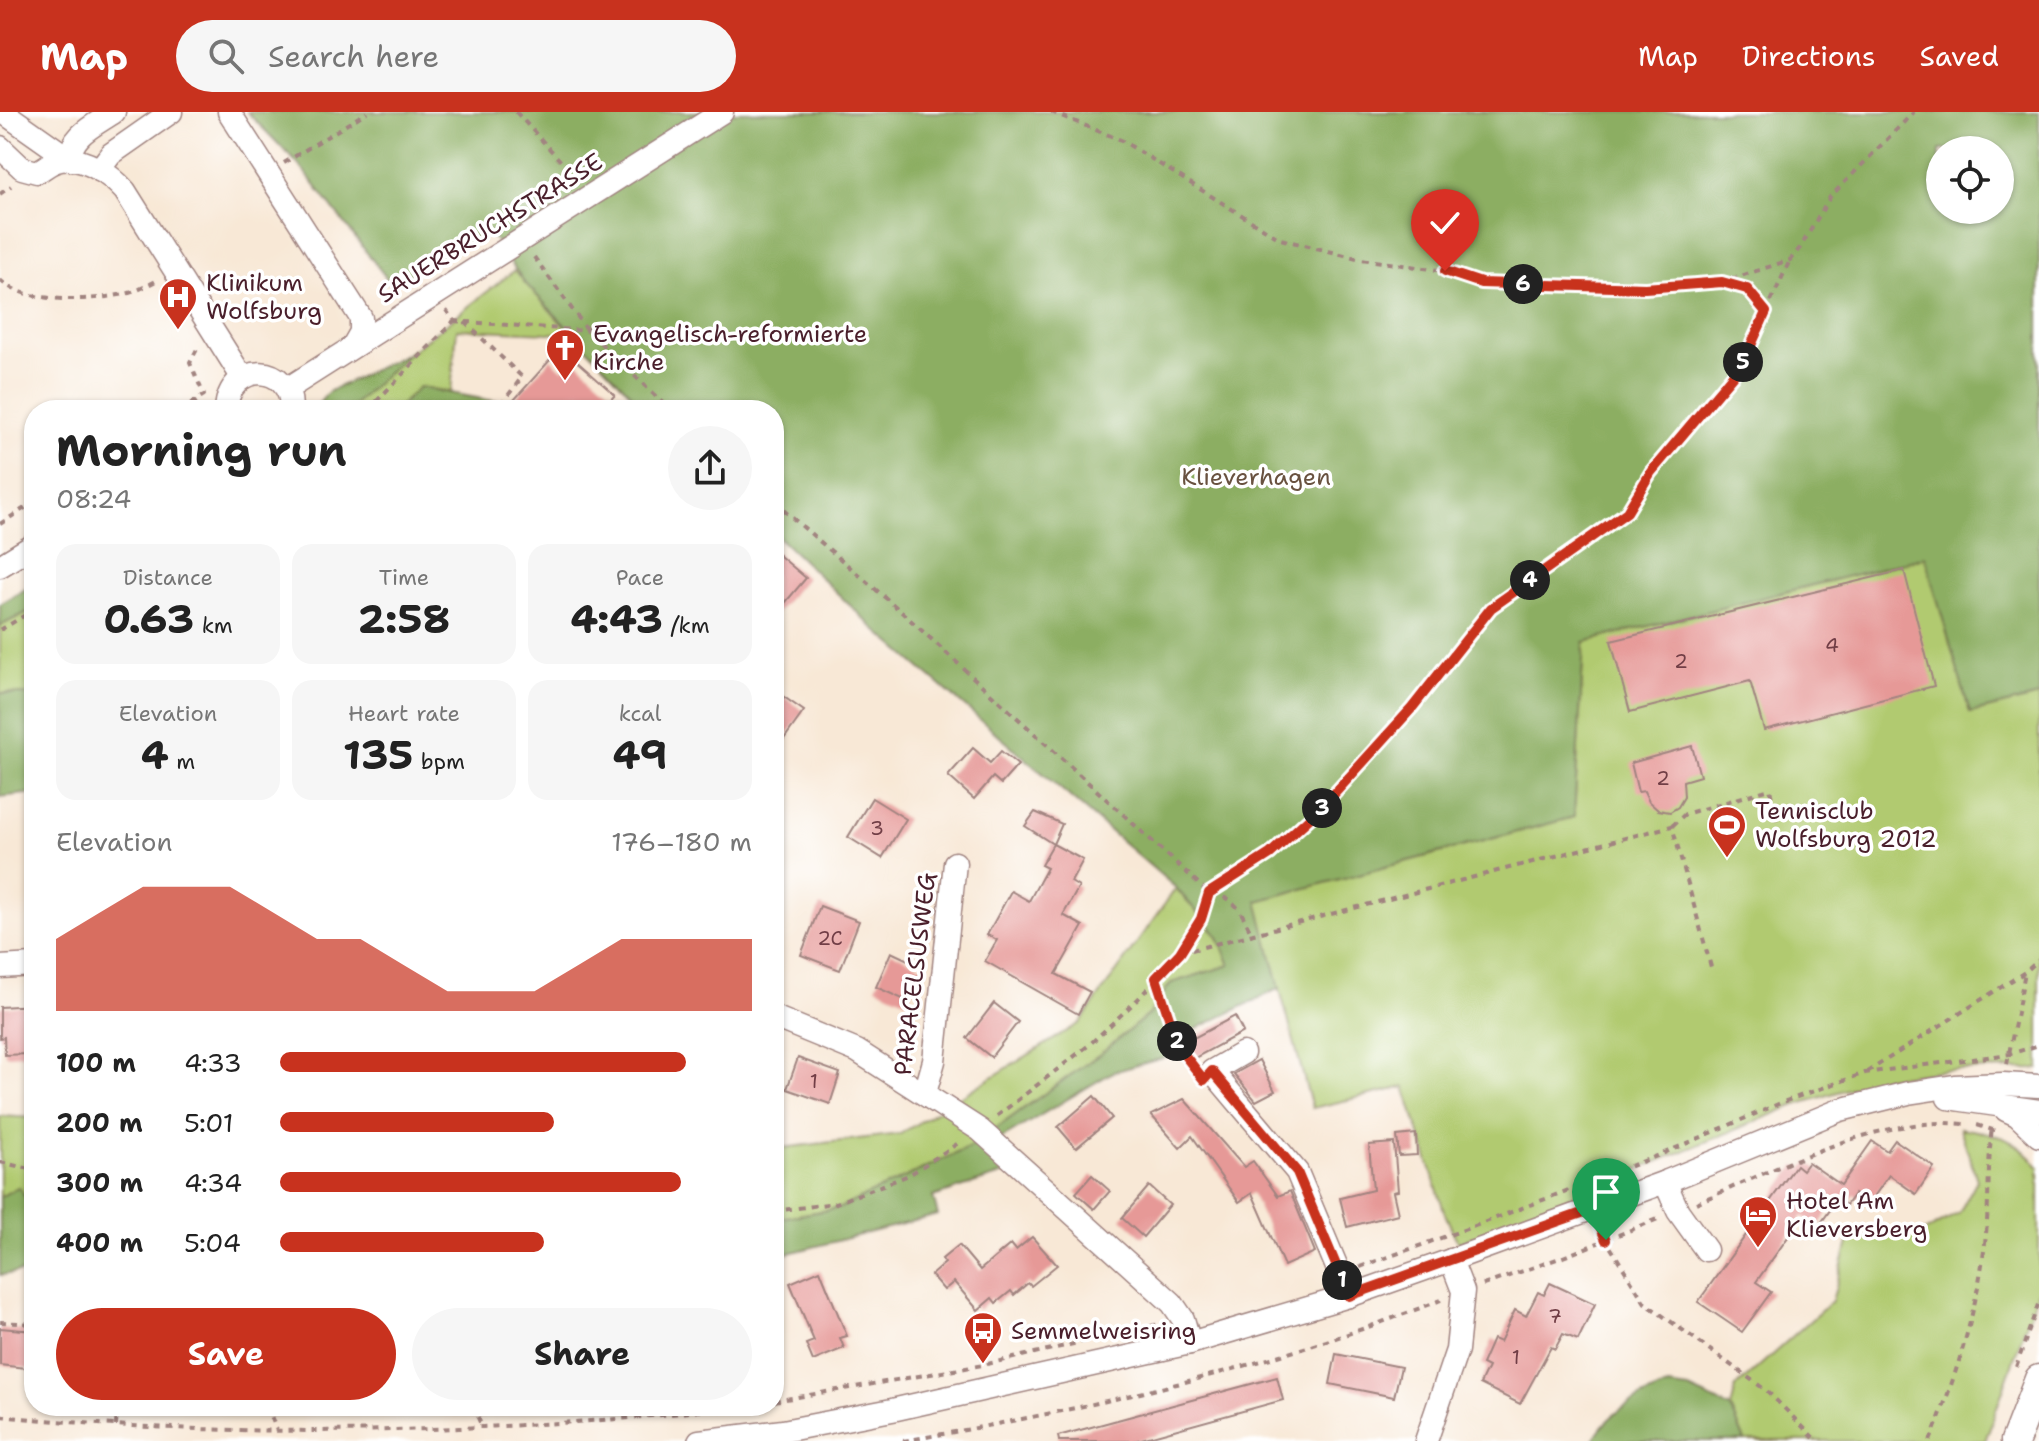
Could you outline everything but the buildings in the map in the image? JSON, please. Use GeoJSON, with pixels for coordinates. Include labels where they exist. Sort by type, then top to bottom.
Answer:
{"type":"FeatureCollection","features":[{"type":"Feature","properties":{"kind":"main road"},"geometry":{"type":"LineString","coordinates":[[2015,1441],[2039,1379]]}},
{"type":"Feature","properties":{"kind":"street"},"geometry":{"type":"LineString","coordinates":[[3,112],[71,160],[99,170],[125,191],[242,377],[232,386],[227,400]]}},
{"type":"Feature","properties":{"kind":"street"},"geometry":{"type":"LineString","coordinates":[[71,160],[71,151],[78,138],[114,112]]}},
{"type":"Feature","properties":{"kind":"street"},"geometry":{"type":"LineString","coordinates":[[99,170],[111,154],[171,112]]}},
{"type":"Feature","properties":{"kind":"street"},"geometry":{"type":"LineString","coordinates":[[229,112],[361,318],[361,332],[353,346]]}},
{"type":"Feature","properties":{"kind":"street","name":"SAUERBRUCHSTRASSE"},"geometry":{"type":"LineString","coordinates":[[242,377],[254,373],[279,379],[289,399],[353,346],[722,112]]}},
{"type":"Feature","properties":{"kind":"street"},"geometry":{"type":"LineString","coordinates":[[0,147],[22,168],[32,172],[41,171],[59,160],[71,160]]}},
{"type":"Feature","properties":{"kind":"street"},"geometry":{"type":"LineString","coordinates":[[0,566],[24,551]]}},
{"type":"Feature","properties":{"kind":"street","name":"PARACELSUSWEG"},"geometry":{"type":"LineString","coordinates":[[925,1093],[934,1061],[955,863]]}},
{"type":"Feature","properties":{"kind":"street"},"geometry":{"type":"LineString","coordinates":[[0,967],[24,966]]}},
{"type":"Feature","properties":{"kind":"street"},"geometry":{"type":"LineString","coordinates":[[784,1021],[857,1051],[980,1130],[1172,1303],[1183,1319],[1190,1343]]}},
{"type":"Feature","properties":{"kind":"street"},"geometry":{"type":"LineString","coordinates":[[1243,1053],[1212,1071],[1297,1172],[1349,1296]]}},
{"type":"Feature","properties":{"kind":"street"},"geometry":{"type":"LineString","coordinates":[[699,1441],[784,1436],[1190,1343],[1349,1296],[1451,1260],[1665,1182],[1811,1120],[1863,1104],[1954,1086],[2032,1084]]}},
{"type":"Feature","properties":{"kind":"street"},"geometry":{"type":"LineString","coordinates":[[1863,1104],[1907,1098],[1949,1098],[2039,1111]]}},
{"type":"Feature","properties":{"kind":"street"},"geometry":{"type":"LineString","coordinates":[[1998,1105],[2017,1115],[2039,1136]]}},
{"type":"Feature","properties":{"kind":"street"},"geometry":{"type":"LineString","coordinates":[[1665,1182],[1678,1211],[1706,1250]]}},
{"type":"Feature","properties":{"kind":"street"},"geometry":{"type":"LineString","coordinates":[[1426,1441],[1457,1350],[1463,1291],[1451,1260]]}},
{"type":"Feature","properties":{"kind":"path"},"geometry":{"type":"LineString","coordinates":[[268,174],[367,112]]}},
{"type":"Feature","properties":{"kind":"path"},"geometry":{"type":"LineString","coordinates":[[516,112],[591,194]]}},
{"type":"Feature","properties":{"kind":"path"},"geometry":{"type":"LineString","coordinates":[[1051,112],[1121,140],[1280,239],[1361,259],[1445,271],[1481,283],[1645,288],[1722,282],[1790,260]]}},
{"type":"Feature","properties":{"kind":"path"},"geometry":{"type":"LineString","coordinates":[[784,1210],[836,1203],[909,1175],[980,1130],[1089,1045],[1180,953],[1201,919],[1209,893],[1270,854],[1325,804],[1412,708],[1491,608],[1627,512],[1651,472],[1743,363],[1790,260],[1830,197],[1914,112]]}},
{"type":"Feature","properties":{"kind":"path"},"geometry":{"type":"LineString","coordinates":[[522,238],[588,331],[660,400]]}},
{"type":"Feature","properties":{"kind":"path"},"geometry":{"type":"LineString","coordinates":[[0,280],[7,287],[48,299],[114,296],[133,292],[175,270]]}},
{"type":"Feature","properties":{"kind":"path"},"geometry":{"type":"LineString","coordinates":[[1722,282],[1747,289],[1766,312]]}},
{"type":"Feature","properties":{"kind":"path"},"geometry":{"type":"LineString","coordinates":[[436,292],[454,321]]}},
{"type":"Feature","properties":{"kind":"path"},"geometry":{"type":"LineString","coordinates":[[454,321],[588,331]]}},
{"type":"Feature","properties":{"kind":"path"},"geometry":{"type":"LineString","coordinates":[[378,400],[454,321]]}},
{"type":"Feature","properties":{"kind":"path"},"geometry":{"type":"LineString","coordinates":[[465,322],[522,377],[505,400]]}},
{"type":"Feature","properties":{"kind":"path"},"geometry":{"type":"LineString","coordinates":[[196,400],[204,395],[190,363],[202,341]]}},
{"type":"Feature","properties":{"kind":"path"},"geometry":{"type":"LineString","coordinates":[[0,524],[24,508]]}},
{"type":"Feature","properties":{"kind":"path"},"geometry":{"type":"LineString","coordinates":[[784,511],[895,606],[1209,893],[1228,897],[1240,910],[1253,936]]}},
{"type":"Feature","properties":{"kind":"path"},"geometry":{"type":"LineString","coordinates":[[0,630],[24,616]]}},
{"type":"Feature","properties":{"kind":"path"},"geometry":{"type":"LineString","coordinates":[[1180,953],[1672,826],[1685,814],[1770,789],[1777,822]]}},
{"type":"Feature","properties":{"kind":"path"},"geometry":{"type":"LineString","coordinates":[[1672,826],[1711,967]]}},
{"type":"Feature","properties":{"kind":"path"},"geometry":{"type":"LineString","coordinates":[[2039,960],[2025,972],[1865,1073],[2010,1054],[2039,1045]]}},
{"type":"Feature","properties":{"kind":"path"},"geometry":{"type":"LineString","coordinates":[[2010,1054],[2025,972]]}},
{"type":"Feature","properties":{"kind":"path"},"geometry":{"type":"LineString","coordinates":[[1156,978],[1179,1048],[1204,1080],[1212,1071]]}},
{"type":"Feature","properties":{"kind":"path"},"geometry":{"type":"LineString","coordinates":[[1930,1441],[1947,1399],[1972,1319],[1984,1248],[1992,1129]]}},
{"type":"Feature","properties":{"kind":"path"},"geometry":{"type":"LineString","coordinates":[[0,1162],[24,1168]]}},
{"type":"Feature","properties":{"kind":"path"},"geometry":{"type":"LineString","coordinates":[[1593,1209],[1606,1240],[1645,1303],[1767,1391],[1817,1441]]}},
{"type":"Feature","properties":{"kind":"path"},"geometry":{"type":"LineString","coordinates":[[0,1322],[24,1323]]}},
{"type":"Feature","properties":{"kind":"path"},"geometry":{"type":"LineString","coordinates":[[0,1416],[116,1426],[277,1431],[482,1427],[631,1416]]}},
{"type":"Feature","properties":{"kind":"path"},"geometry":{"type":"LineString","coordinates":[[116,1416],[116,1426]]}},
{"type":"Feature","properties":{"kind":"path"},"geometry":{"type":"LineString","coordinates":[[271,1416],[277,1431]]}},
{"type":"Feature","properties":{"kind":"path"},"geometry":{"type":"LineString","coordinates":[[477,1416],[482,1427]]}},
{"type":"Feature","properties":{"kind":"green space","name":"Klieverhagen"},"geometry":{"type":"Polygon","coordinates":[[[247,112],[2039,112],[2039,696],[1970,713],[1925,557],[1584,642],[1574,817],[1257,901],[1280,988],[1182,1036],[1167,1057],[1113,1072],[996,1142],[1007,1173],[933,1197],[938,1215],[784,1254],[784,1217],[840,1208],[970,1147],[1100,1054],[1149,1014],[1171,983],[1230,965],[1217,935],[1176,888],[876,630],[784,543],[784,400],[636,400],[525,283],[488,230],[391,284],[300,166],[247,112]]]}},
{"type":"Feature","properties":{"kind":"green space"},"geometry":{"type":"Polygon","coordinates":[[[515,270],[571,334],[457,329],[451,392],[420,387],[406,400],[359,400],[410,352],[515,270]]]}},
{"type":"Feature","properties":{"kind":"green space"},"geometry":{"type":"Polygon","coordinates":[[[410,352],[359,400],[322,400],[328,392],[410,352]]]}},
{"type":"Feature","properties":{"kind":"green space"},"geometry":{"type":"Polygon","coordinates":[[[419,387],[487,400],[406,400],[419,387]]]}},
{"type":"Feature","properties":{"kind":"green space","name":"Tennisclub Wolfsburg 2012"},"geometry":{"type":"Polygon","coordinates":[[[1926,557],[1970,713],[2039,696],[2039,1069],[1946,1070],[1883,1078],[1796,1105],[1458,1243],[1445,1214],[1405,1087],[1312,1108],[1256,901],[1574,817],[1584,642],[1926,557]]]}},
{"type":"Feature","properties":{"kind":"green space"},"geometry":{"type":"Polygon","coordinates":[[[24,590],[24,614],[0,626],[0,604],[24,590]]]}},
{"type":"Feature","properties":{"kind":"green space"},"geometry":{"type":"Polygon","coordinates":[[[24,614],[24,694],[0,693],[0,626],[24,614]]]}},
{"type":"Feature","properties":{"kind":"green space"},"geometry":{"type":"Polygon","coordinates":[[[0,693],[24,694],[24,794],[0,797],[0,693]]]}},
{"type":"Feature","properties":{"kind":"green space"},"geometry":{"type":"Polygon","coordinates":[[[1176,888],[1217,935],[1231,965],[1171,983],[1149,1014],[1100,1054],[970,1147],[840,1208],[784,1217],[784,1148],[900,1134],[1080,1023],[1176,888]]]}},
{"type":"Feature","properties":{"kind":"green space"},"geometry":{"type":"Polygon","coordinates":[[[0,1116],[24,1117],[24,1195],[18,1187],[0,1197],[0,1116]]]}},
{"type":"Feature","properties":{"kind":"green space"},"geometry":{"type":"Polygon","coordinates":[[[1960,1128],[2004,1138],[2022,1149],[2039,1167],[2039,1288],[1985,1441],[1745,1441],[1731,1408],[1736,1387],[1832,1301],[1849,1239],[1926,1231],[1959,1213],[1977,1180],[1960,1128]]]}},
{"type":"Feature","properties":{"kind":"green space"},"geometry":{"type":"Polygon","coordinates":[[[18,1187],[24,1195],[24,1273],[0,1275],[0,1197],[18,1187]]]}},
{"type":"Feature","properties":{"kind":"green space"},"geometry":{"type":"Polygon","coordinates":[[[1668,1386],[1689,1389],[1731,1408],[1745,1441],[1593,1441],[1615,1414],[1668,1386]]]}},
{"type":"Feature","properties":{"kind":"place","name":"Klinikum Wolfsburg"},"geometry":{"type":"Point","coordinates":[178,331]}},
{"type":"Feature","properties":{"kind":"place","name":"Evangelisch-reformierte Kirche"},"geometry":{"type":"Point","coordinates":[565,382]}},
{"type":"Feature","properties":{"kind":"place","name":"Tennisclub Wolfsburg 2012"},"geometry":{"type":"Point","coordinates":[1727,859]}},
{"type":"Feature","properties":{"kind":"place","name":"Hotel Am Klieversberg"},"geometry":{"type":"Point","coordinates":[1758,1249]}},
{"type":"Feature","properties":{"kind":"place","name":"Semmelweisring"},"geometry":{"type":"Point","coordinates":[983,1365]}},
{"type":"Feature","properties":{"kind":"route"},"geometry":{"type":"LineString","coordinates":[[1445,271],[1481,283],[1645,288],[1722,282],[1747,289],[1766,312],[1743,363],[1651,472],[1627,512],[1491,608],[1412,708],[1325,804],[1270,854],[1209,893],[1201,919],[1180,953],[1156,978],[1179,1048],[1204,1080],[1212,1071],[1276,1143],[1297,1172],[1349,1296],[1593,1209],[1606,1240]]}}]}
